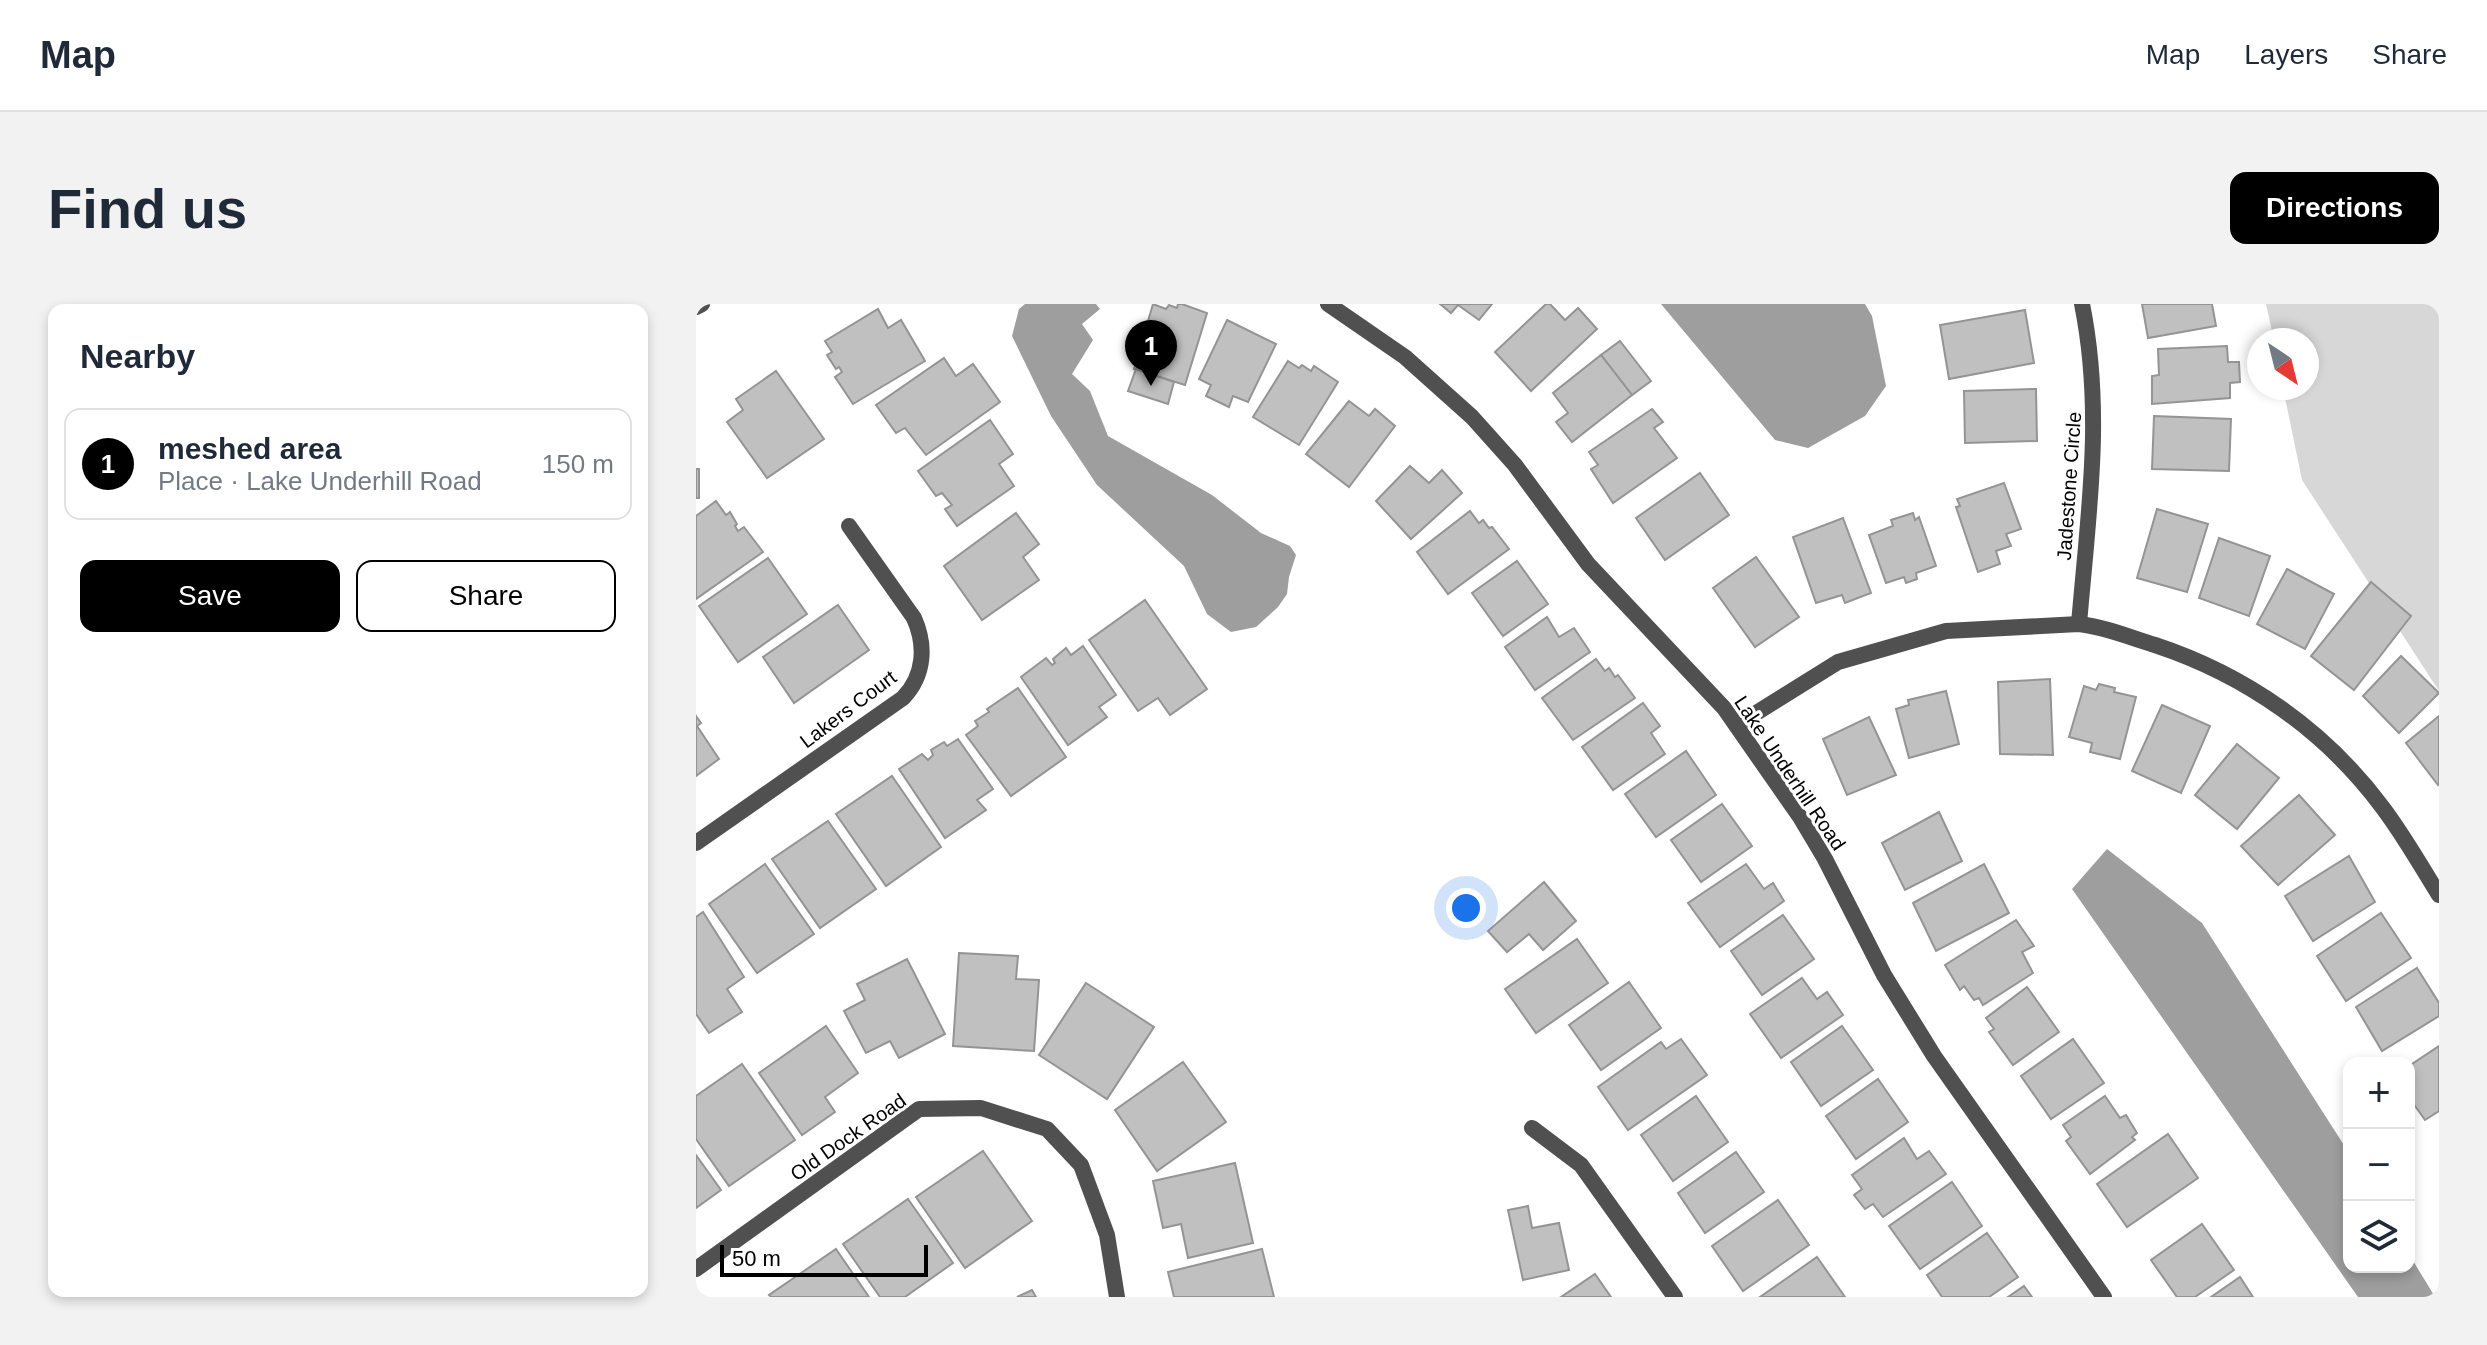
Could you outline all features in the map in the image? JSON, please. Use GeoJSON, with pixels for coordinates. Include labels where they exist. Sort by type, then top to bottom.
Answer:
{"type":"FeatureCollection","features":[{"type":"Feature","properties":{"kind":"street"},"geometry":{"type":"LineString","coordinates":[[696,307],[702,304]]}},
{"type":"Feature","properties":{"kind":"street","name":"Lake Underhill Road"},"geometry":{"type":"LineString","coordinates":[[1328,304],[1405,357],[1472,417],[1515,465],[1588,564],[1707,689],[1737,725],[1825,859],[1884,975],[1917,1030],[2104,1297]]}},
{"type":"Feature","properties":{"kind":"street","name":"Jadestone Circle"},"geometry":{"type":"LineString","coordinates":[[2079,624],[2095,427],[2092,369],[2082,304]]}},
{"type":"Feature","properties":{"kind":"street","name":"Lakers Court"},"geometry":{"type":"LineString","coordinates":[[696,843],[903,698],[915,683],[922,653],[914,618],[849,526]]}},
{"type":"Feature","properties":{"kind":"street"},"geometry":{"type":"LineString","coordinates":[[1737,725],[1838,662],[1946,631],[2079,624],[2105,629],[2194,658],[2242,682],[2287,711],[2340,758],[2370,791],[2397,827],[2439,895]]}},
{"type":"Feature","properties":{"kind":"street","name":"Old Dock Road"},"geometry":{"type":"LineString","coordinates":[[696,1269],[919,1109],[981,1108],[1047,1129],[1081,1165],[1107,1235],[1117,1297]]}},
{"type":"Feature","properties":{"kind":"street"},"geometry":{"type":"LineString","coordinates":[[1532,1128],[1581,1165],[1675,1297]]}},
{"type":"Feature","properties":{"kind":"shaded area"},"geometry":{"type":"Polygon","coordinates":[[[1025,304],[1096,304],[1100,309],[1082,324],[1093,340],[1072,374],[1090,391],[1108,436],[1212,495],[1261,533],[1290,546],[1296,555],[1287,594],[1256,627],[1231,632],[1207,614],[1184,566],[1097,485],[1051,416],[1012,336],[1019,309],[1025,304]]]}},
{"type":"Feature","properties":{"kind":"shaded area"},"geometry":{"type":"Polygon","coordinates":[[[1661,304],[1865,304],[1872,316],[1886,386],[1865,416],[1808,448],[1775,440],[1661,304]]]}},
{"type":"Feature","properties":{"kind":"shaded area"},"geometry":{"type":"Polygon","coordinates":[[[2266,304],[2439,304],[2439,691],[2302,480],[2285,400],[2319,400],[2319,328],[2271,328],[2266,304]]]}},
{"type":"Feature","properties":{"kind":"shaded area"},"geometry":{"type":"Polygon","coordinates":[[[2107,849],[2202,923],[2343,1144],[2343,1273],[2415,1273],[2415,1264],[2435,1297],[2358,1297],[2072,889],[2107,849]]]}},
{"type":"Feature","properties":{"kind":"building"},"geometry":{"type":"Polygon","coordinates":[[[1153,304],[1166,309],[1169,305],[1177,308],[1178,304],[1182,304],[1207,313],[1185,385],[1134,369],[1153,304]]]}},
{"type":"Feature","properties":{"kind":"building"},"geometry":{"type":"Polygon","coordinates":[[[1440,304],[1492,304],[1479,320],[1458,305],[1451,313],[1440,304]]]}},
{"type":"Feature","properties":{"kind":"building"},"geometry":{"type":"Polygon","coordinates":[[[1546,304],[1550,304],[1565,320],[1578,308],[1597,329],[1531,391],[1495,352],[1546,304]]]}},
{"type":"Feature","properties":{"kind":"building"},"geometry":{"type":"Polygon","coordinates":[[[2142,304],[2212,304],[2216,326],[2148,338],[2142,304]]]}},
{"type":"Feature","properties":{"kind":"building"},"geometry":{"type":"Polygon","coordinates":[[[878,309],[888,328],[901,320],[925,361],[853,404],[835,377],[842,372],[839,367],[836,369],[827,355],[832,352],[825,341],[878,309]]]}},
{"type":"Feature","properties":{"kind":"building"},"geometry":{"type":"Polygon","coordinates":[[[2025,310],[2034,363],[1949,379],[1940,325],[2025,310]]]}},
{"type":"Feature","properties":{"kind":"building"},"geometry":{"type":"Polygon","coordinates":[[[1227,320],[1276,344],[1248,402],[1233,396],[1229,407],[1206,396],[1211,385],[1199,379],[1227,320]]]}},
{"type":"Feature","properties":{"kind":"building"},"geometry":{"type":"Polygon","coordinates":[[[1620,341],[1651,381],[1632,395],[1601,355],[1620,341]]]}},
{"type":"Feature","properties":{"kind":"building"},"geometry":{"type":"Polygon","coordinates":[[[2227,346],[2228,362],[2239,362],[2240,382],[2230,383],[2230,398],[2152,404],[2152,376],[2159,375],[2158,349],[2227,346]]]}},
{"type":"Feature","properties":{"kind":"building"},"geometry":{"type":"Polygon","coordinates":[[[1601,355],[1632,395],[1572,442],[1556,422],[1568,413],[1553,393],[1601,355]]]}},
{"type":"Feature","properties":{"kind":"building"},"geometry":{"type":"Polygon","coordinates":[[[944,358],[956,376],[973,364],[1000,402],[926,455],[905,428],[896,433],[876,405],[944,358]]]}},
{"type":"Feature","properties":{"kind":"building"},"geometry":{"type":"Polygon","coordinates":[[[1288,361],[1311,371],[1314,366],[1338,382],[1299,445],[1253,417],[1288,361]]]}},
{"type":"Feature","properties":{"kind":"building"},"geometry":{"type":"Polygon","coordinates":[[[1136,369],[1174,382],[1168,404],[1128,391],[1136,369]]]}},
{"type":"Feature","properties":{"kind":"building"},"geometry":{"type":"Polygon","coordinates":[[[776,371],[824,439],[767,478],[727,422],[743,410],[736,399],[776,371]]]}},
{"type":"Feature","properties":{"kind":"building"},"geometry":{"type":"Polygon","coordinates":[[[2036,389],[2037,441],[1965,443],[1964,391],[2036,389]]]}},
{"type":"Feature","properties":{"kind":"building"},"geometry":{"type":"Polygon","coordinates":[[[1349,401],[1369,416],[1375,409],[1395,426],[1349,487],[1306,454],[1349,401]]]}},
{"type":"Feature","properties":{"kind":"building"},"geometry":{"type":"Polygon","coordinates":[[[1652,409],[1663,422],[1654,428],[1677,458],[1613,503],[1591,469],[1598,465],[1589,452],[1652,409]]]}},
{"type":"Feature","properties":{"kind":"building"},"geometry":{"type":"Polygon","coordinates":[[[2154,416],[2231,419],[2229,471],[2152,469],[2154,416]]]}},
{"type":"Feature","properties":{"kind":"building"},"geometry":{"type":"Polygon","coordinates":[[[990,420],[1013,454],[999,464],[1014,486],[957,526],[945,509],[952,505],[942,493],[936,496],[918,471],[990,420]]]}},
{"type":"Feature","properties":{"kind":"building"},"geometry":{"type":"Polygon","coordinates":[[[1410,466],[1429,483],[1442,470],[1462,493],[1411,539],[1376,501],[1410,466]]]}},
{"type":"Feature","properties":{"kind":"building"},"geometry":{"type":"Polygon","coordinates":[[[696,469],[699,469],[699,498],[696,498],[696,469]]]}},
{"type":"Feature","properties":{"kind":"building"},"geometry":{"type":"Polygon","coordinates":[[[1700,473],[1729,515],[1665,560],[1636,518],[1700,473]]]}},
{"type":"Feature","properties":{"kind":"building"},"geometry":{"type":"Polygon","coordinates":[[[2004,483],[2021,529],[2006,534],[2011,546],[1996,551],[2000,564],[1978,572],[1956,507],[1960,506],[1957,499],[2004,483]]]}},
{"type":"Feature","properties":{"kind":"building"},"geometry":{"type":"Polygon","coordinates":[[[716,501],[726,515],[730,512],[738,531],[744,527],[763,552],[696,599],[696,516],[716,501]]]}},
{"type":"Feature","properties":{"kind":"building"},"geometry":{"type":"Polygon","coordinates":[[[2157,509],[2208,524],[2187,592],[2137,578],[2157,509]]]}},
{"type":"Feature","properties":{"kind":"building"},"geometry":{"type":"Polygon","coordinates":[[[1470,511],[1479,523],[1483,520],[1489,528],[1492,527],[1509,549],[1448,594],[1417,552],[1470,511]]]}},
{"type":"Feature","properties":{"kind":"building"},"geometry":{"type":"Polygon","coordinates":[[[1016,513],[1039,544],[1023,557],[1039,580],[982,620],[944,566],[1016,513]]]}},
{"type":"Feature","properties":{"kind":"building"},"geometry":{"type":"Polygon","coordinates":[[[1913,513],[1915,520],[1919,517],[1936,566],[1916,573],[1917,579],[1906,583],[1904,577],[1886,583],[1869,535],[1893,526],[1891,520],[1913,513]]]}},
{"type":"Feature","properties":{"kind":"building"},"geometry":{"type":"Polygon","coordinates":[[[1843,518],[1871,593],[1845,603],[1842,595],[1816,603],[1793,537],[1843,518]]]}},
{"type":"Feature","properties":{"kind":"building"},"geometry":{"type":"Polygon","coordinates":[[[2219,538],[2270,556],[2249,616],[2199,598],[2219,538]]]}},
{"type":"Feature","properties":{"kind":"building"},"geometry":{"type":"Polygon","coordinates":[[[1756,557],[1799,617],[1755,647],[1713,588],[1756,557]]]}},
{"type":"Feature","properties":{"kind":"building"},"geometry":{"type":"Polygon","coordinates":[[[768,558],[807,614],[738,662],[699,606],[768,558]]]}},
{"type":"Feature","properties":{"kind":"building"},"geometry":{"type":"Polygon","coordinates":[[[1517,561],[1548,604],[1503,636],[1472,593],[1517,561]]]}},
{"type":"Feature","properties":{"kind":"building"},"geometry":{"type":"Polygon","coordinates":[[[2287,569],[2334,594],[2305,649],[2257,624],[2287,569]]]}},
{"type":"Feature","properties":{"kind":"building"},"geometry":{"type":"Polygon","coordinates":[[[2371,582],[2411,616],[2354,690],[2311,656],[2371,582]]]}},
{"type":"Feature","properties":{"kind":"building"},"geometry":{"type":"Polygon","coordinates":[[[1145,600],[1207,689],[1170,715],[1158,698],[1138,711],[1089,640],[1145,600]]]}},
{"type":"Feature","properties":{"kind":"building"},"geometry":{"type":"Polygon","coordinates":[[[838,605],[869,650],[794,703],[763,657],[838,605]]]}},
{"type":"Feature","properties":{"kind":"building"},"geometry":{"type":"Polygon","coordinates":[[[1547,617],[1559,637],[1574,628],[1590,652],[1535,690],[1505,647],[1547,617]]]}},
{"type":"Feature","properties":{"kind":"building"},"geometry":{"type":"Polygon","coordinates":[[[1083,646],[1116,695],[1099,707],[1107,717],[1068,745],[1021,677],[1046,658],[1052,665],[1055,663],[1053,659],[1066,648],[1071,655],[1083,646]]]}},
{"type":"Feature","properties":{"kind":"building"},"geometry":{"type":"Polygon","coordinates":[[[2401,656],[2439,693],[2399,733],[2363,696],[2401,656]]]}},
{"type":"Feature","properties":{"kind":"building"},"geometry":{"type":"Polygon","coordinates":[[[1596,659],[1605,671],[1609,668],[1615,677],[1618,675],[1635,698],[1573,740],[1542,698],[1596,659]]]}},
{"type":"Feature","properties":{"kind":"building"},"geometry":{"type":"Polygon","coordinates":[[[2050,679],[2053,755],[2000,754],[1998,682],[2050,679]]]}},
{"type":"Feature","properties":{"kind":"building"},"geometry":{"type":"Polygon","coordinates":[[[2099,684],[2115,688],[2114,692],[2136,697],[2120,759],[2090,752],[2092,743],[2069,737],[2084,686],[2096,690],[2099,684]]]}},
{"type":"Feature","properties":{"kind":"building"},"geometry":{"type":"Polygon","coordinates":[[[1018,688],[1066,757],[1011,796],[966,735],[978,726],[975,721],[989,712],[987,709],[1018,688]]]}},
{"type":"Feature","properties":{"kind":"building"},"geometry":{"type":"Polygon","coordinates":[[[1946,691],[1959,744],[1909,758],[1896,709],[1909,705],[1908,700],[1946,691]]]}},
{"type":"Feature","properties":{"kind":"building"},"geometry":{"type":"Polygon","coordinates":[[[1643,703],[1660,726],[1651,733],[1665,754],[1613,790],[1582,747],[1643,703]]]}},
{"type":"Feature","properties":{"kind":"building"},"geometry":{"type":"Polygon","coordinates":[[[2162,705],[2210,726],[2181,793],[2132,771],[2162,705]]]}},
{"type":"Feature","properties":{"kind":"building"},"geometry":{"type":"Polygon","coordinates":[[[696,716],[701,723],[697,726],[719,759],[696,776],[696,716]]]}},
{"type":"Feature","properties":{"kind":"building"},"geometry":{"type":"Polygon","coordinates":[[[2439,716],[2439,784],[2438,785],[2406,743],[2439,716]]]}},
{"type":"Feature","properties":{"kind":"building"},"geometry":{"type":"Polygon","coordinates":[[[1869,717],[1896,775],[1847,795],[1823,739],[1869,717]]]}},
{"type":"Feature","properties":{"kind":"building"},"geometry":{"type":"Polygon","coordinates":[[[958,739],[993,789],[977,800],[986,810],[945,838],[899,769],[922,754],[928,760],[933,755],[931,750],[944,742],[947,746],[958,739]]]}},
{"type":"Feature","properties":{"kind":"building"},"geometry":{"type":"Polygon","coordinates":[[[2237,744],[2279,778],[2237,829],[2195,795],[2237,744]]]}},
{"type":"Feature","properties":{"kind":"building"},"geometry":{"type":"Polygon","coordinates":[[[1686,751],[1716,795],[1656,837],[1625,794],[1686,751]]]}},
{"type":"Feature","properties":{"kind":"building"},"geometry":{"type":"Polygon","coordinates":[[[892,776],[941,847],[886,886],[836,814],[892,776]]]}},
{"type":"Feature","properties":{"kind":"building"},"geometry":{"type":"Polygon","coordinates":[[[2299,795],[2335,835],[2278,885],[2241,846],[2299,795]]]}},
{"type":"Feature","properties":{"kind":"building"},"geometry":{"type":"Polygon","coordinates":[[[1722,804],[1752,846],[1701,882],[1671,840],[1722,804]]]}},
{"type":"Feature","properties":{"kind":"building"},"geometry":{"type":"Polygon","coordinates":[[[1939,812],[1962,861],[1905,890],[1882,843],[1939,812]]]}},
{"type":"Feature","properties":{"kind":"building"},"geometry":{"type":"Polygon","coordinates":[[[828,821],[876,889],[820,928],[772,859],[828,821]]]}},
{"type":"Feature","properties":{"kind":"building"},"geometry":{"type":"Polygon","coordinates":[[[2349,856],[2375,902],[2313,941],[2285,896],[2349,856]]]}},
{"type":"Feature","properties":{"kind":"building"},"geometry":{"type":"Polygon","coordinates":[[[765,864],[814,934],[757,973],[709,904],[765,864]]]}},
{"type":"Feature","properties":{"kind":"building"},"geometry":{"type":"Polygon","coordinates":[[[1746,864],[1764,889],[1773,883],[1784,901],[1720,947],[1688,903],[1746,864]]]}},
{"type":"Feature","properties":{"kind":"building"},"geometry":{"type":"Polygon","coordinates":[[[1984,864],[2009,913],[1936,951],[1913,903],[1984,864]]]}},
{"type":"Feature","properties":{"kind":"building"},"geometry":{"type":"Polygon","coordinates":[[[1544,882],[1576,921],[1543,950],[1529,934],[1507,952],[1488,931],[1544,882]]]}},
{"type":"Feature","properties":{"kind":"building"},"geometry":{"type":"Polygon","coordinates":[[[703,912],[744,977],[727,989],[742,1012],[709,1033],[696,1014],[696,917],[703,912]]]}},
{"type":"Feature","properties":{"kind":"building"},"geometry":{"type":"Polygon","coordinates":[[[2381,913],[2411,958],[2346,1001],[2317,956],[2381,913]]]}},
{"type":"Feature","properties":{"kind":"building"},"geometry":{"type":"Polygon","coordinates":[[[1783,915],[1814,959],[1762,995],[1731,951],[1783,915]]]}},
{"type":"Feature","properties":{"kind":"building"},"geometry":{"type":"Polygon","coordinates":[[[2016,920],[2034,946],[2022,952],[2033,973],[1983,1005],[1979,998],[1974,1000],[1964,986],[1960,990],[1945,965],[2016,920]]]}},
{"type":"Feature","properties":{"kind":"building"},"geometry":{"type":"Polygon","coordinates":[[[1577,939],[1608,983],[1536,1033],[1505,989],[1577,939]]]}},
{"type":"Feature","properties":{"kind":"building"},"geometry":{"type":"Polygon","coordinates":[[[959,953],[1018,956],[1016,979],[1039,980],[1034,1051],[953,1046],[959,953]]]}},
{"type":"Feature","properties":{"kind":"building"},"geometry":{"type":"Polygon","coordinates":[[[907,959],[945,1034],[899,1058],[890,1041],[866,1053],[844,1011],[865,1000],[857,984],[907,959]]]}},
{"type":"Feature","properties":{"kind":"building"},"geometry":{"type":"Polygon","coordinates":[[[2417,968],[2439,1003],[2439,1016],[2382,1051],[2356,1007],[2417,968]]]}},
{"type":"Feature","properties":{"kind":"building"},"geometry":{"type":"Polygon","coordinates":[[[1802,978],[1817,999],[1827,992],[1843,1015],[1781,1058],[1750,1014],[1802,978]]]}},
{"type":"Feature","properties":{"kind":"building"},"geometry":{"type":"Polygon","coordinates":[[[1629,982],[1661,1028],[1601,1070],[1569,1025],[1629,982]]]}},
{"type":"Feature","properties":{"kind":"building"},"geometry":{"type":"Polygon","coordinates":[[[1086,983],[1154,1027],[1107,1099],[1039,1055],[1086,983]]]}},
{"type":"Feature","properties":{"kind":"building"},"geometry":{"type":"Polygon","coordinates":[[[2027,987],[2059,1032],[2013,1065],[1989,1032],[1994,1029],[1986,1018],[2027,987]]]}},
{"type":"Feature","properties":{"kind":"building"},"geometry":{"type":"Polygon","coordinates":[[[826,1026],[858,1073],[825,1097],[835,1112],[802,1135],[759,1073],[826,1026]]]}},
{"type":"Feature","properties":{"kind":"building"},"geometry":{"type":"Polygon","coordinates":[[[1842,1026],[1873,1070],[1821,1106],[1791,1062],[1842,1026]]]}},
{"type":"Feature","properties":{"kind":"building"},"geometry":{"type":"Polygon","coordinates":[[[1681,1039],[1707,1075],[1628,1130],[1598,1087],[1661,1042],[1666,1049],[1681,1039]]]}},
{"type":"Feature","properties":{"kind":"building"},"geometry":{"type":"Polygon","coordinates":[[[2073,1039],[2104,1083],[2051,1119],[2021,1076],[2073,1039]]]}},
{"type":"Feature","properties":{"kind":"building"},"geometry":{"type":"Polygon","coordinates":[[[2439,1046],[2439,1111],[2425,1120],[2415,1106],[2415,1062],[2439,1046]]]}},
{"type":"Feature","properties":{"kind":"building"},"geometry":{"type":"Polygon","coordinates":[[[1183,1062],[1226,1122],[1157,1171],[1115,1110],[1183,1062]]]}},
{"type":"Feature","properties":{"kind":"building"},"geometry":{"type":"Polygon","coordinates":[[[742,1064],[795,1140],[729,1186],[696,1139],[696,1096],[742,1064]]]}},
{"type":"Feature","properties":{"kind":"building"},"geometry":{"type":"Polygon","coordinates":[[[1878,1079],[1908,1122],[1856,1159],[1826,1116],[1878,1079]]]}},
{"type":"Feature","properties":{"kind":"building"},"geometry":{"type":"Polygon","coordinates":[[[1696,1096],[1728,1142],[1673,1181],[1641,1135],[1696,1096]]]}},
{"type":"Feature","properties":{"kind":"building"},"geometry":{"type":"Polygon","coordinates":[[[2105,1096],[2120,1118],[2126,1115],[2137,1133],[2132,1137],[2135,1140],[2090,1174],[2066,1141],[2071,1137],[2063,1125],[2105,1096]]]}},
{"type":"Feature","properties":{"kind":"building"},"geometry":{"type":"Polygon","coordinates":[[[2168,1134],[2198,1178],[2127,1227],[2097,1184],[2168,1134]]]}},
{"type":"Feature","properties":{"kind":"building"},"geometry":{"type":"Polygon","coordinates":[[[1904,1138],[1917,1159],[1929,1151],[1946,1174],[1883,1217],[1873,1204],[1865,1209],[1854,1195],[1862,1189],[1852,1175],[1904,1138]]]}},
{"type":"Feature","properties":{"kind":"building"},"geometry":{"type":"Polygon","coordinates":[[[983,1151],[1032,1221],[965,1268],[916,1197],[983,1151]]]}},
{"type":"Feature","properties":{"kind":"building"},"geometry":{"type":"Polygon","coordinates":[[[1736,1152],[1764,1192],[1705,1233],[1678,1193],[1736,1152]]]}},
{"type":"Feature","properties":{"kind":"building"},"geometry":{"type":"Polygon","coordinates":[[[696,1155],[721,1190],[696,1208],[696,1155]]]}},
{"type":"Feature","properties":{"kind":"building"},"geometry":{"type":"Polygon","coordinates":[[[1235,1163],[1253,1243],[1188,1258],[1181,1224],[1163,1228],[1153,1181],[1235,1163]]]}},
{"type":"Feature","properties":{"kind":"building"},"geometry":{"type":"Polygon","coordinates":[[[1952,1182],[1982,1226],[1920,1269],[1889,1226],[1952,1182]]]}},
{"type":"Feature","properties":{"kind":"building"},"geometry":{"type":"Polygon","coordinates":[[[908,1199],[953,1263],[905,1297],[880,1297],[843,1244],[908,1199]]]}},
{"type":"Feature","properties":{"kind":"building"},"geometry":{"type":"Polygon","coordinates":[[[1778,1200],[1809,1245],[1743,1291],[1712,1246],[1778,1200]]]}},
{"type":"Feature","properties":{"kind":"building"},"geometry":{"type":"Polygon","coordinates":[[[1528,1206],[1532,1228],[1559,1223],[1569,1270],[1523,1280],[1508,1210],[1528,1206]]]}},
{"type":"Feature","properties":{"kind":"building"},"geometry":{"type":"Polygon","coordinates":[[[2202,1224],[2234,1270],[2195,1297],[2177,1297],[2151,1260],[2202,1224]]]}},
{"type":"Feature","properties":{"kind":"building"},"geometry":{"type":"Polygon","coordinates":[[[1987,1233],[2018,1277],[1989,1297],[1942,1297],[1927,1275],[1987,1233]]]}},
{"type":"Feature","properties":{"kind":"building"},"geometry":{"type":"Polygon","coordinates":[[[836,1249],[869,1297],[769,1295],[836,1249]]]}},
{"type":"Feature","properties":{"kind":"building"},"geometry":{"type":"Polygon","coordinates":[[[1262,1249],[1274,1297],[1174,1297],[1168,1272],[1262,1249]]]}},
{"type":"Feature","properties":{"kind":"building"},"geometry":{"type":"Polygon","coordinates":[[[1817,1257],[1845,1297],[1760,1297],[1817,1257]]]}},
{"type":"Feature","properties":{"kind":"building"},"geometry":{"type":"Polygon","coordinates":[[[1595,1274],[1611,1297],[1561,1297],[1595,1274]]]}},
{"type":"Feature","properties":{"kind":"building"},"geometry":{"type":"Polygon","coordinates":[[[2240,1277],[2253,1297],[2211,1297],[2240,1277]]]}},
{"type":"Feature","properties":{"kind":"building"},"geometry":{"type":"Polygon","coordinates":[[[2024,1286],[2032,1297],[2008,1297],[2024,1286]]]}},
{"type":"Feature","properties":{"kind":"building"},"geometry":{"type":"Polygon","coordinates":[[[1032,1290],[1036,1297],[1017,1297],[1032,1290]]]}},
{"type":"Feature","properties":{"kind":"place","name":"meshed area"},"geometry":{"type":"Point","coordinates":[1151,386]}}]}
